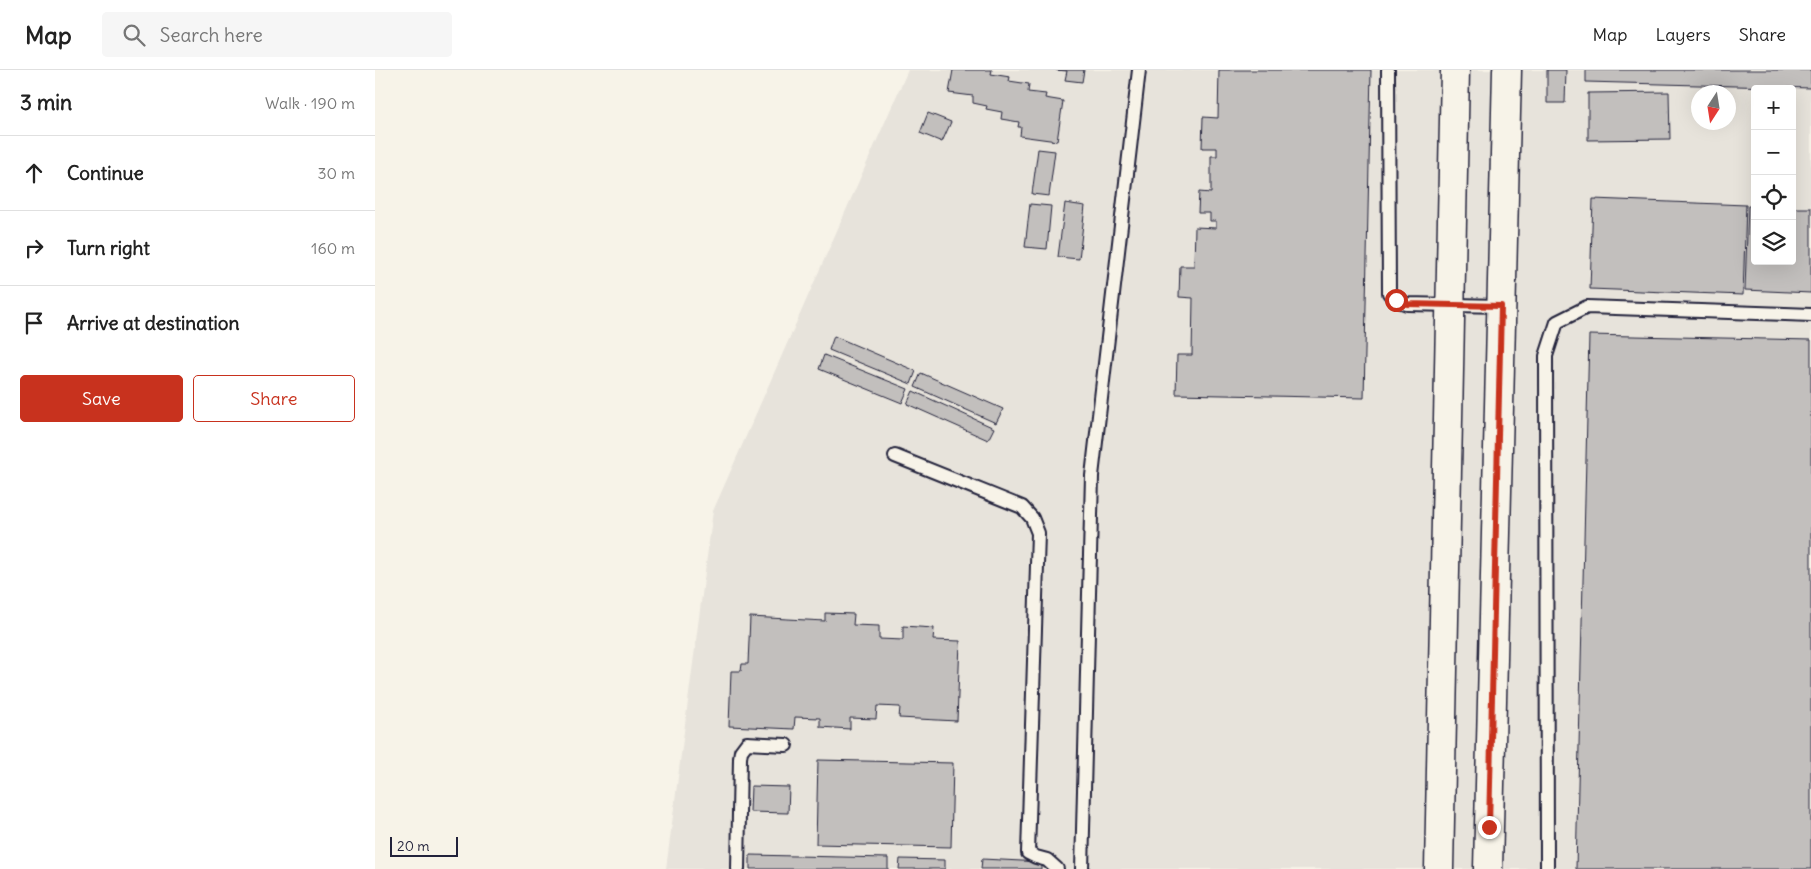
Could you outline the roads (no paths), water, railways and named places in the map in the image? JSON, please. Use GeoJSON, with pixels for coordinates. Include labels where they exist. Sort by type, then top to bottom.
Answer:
{"type":"FeatureCollection","features":[{"type":"Feature","properties":{"kind":"street"},"geometry":{"type":"LineString","coordinates":[[1439,869],[1455,70]]}},
{"type":"Feature","properties":{"kind":"street"},"geometry":{"type":"LineString","coordinates":[[1488,869],[1507,70]]}},
{"type":"Feature","properties":{"kind":"lane"},"geometry":{"type":"LineString","coordinates":[[1082,869],[1092,476],[1139,70]]}},
{"type":"Feature","properties":{"kind":"lane"},"geometry":{"type":"LineString","coordinates":[[1388,70],[1389,293],[1396,300],[1407,304],[1501,306]]}},
{"type":"Feature","properties":{"kind":"lane"},"geometry":{"type":"LineString","coordinates":[[1547,869],[1546,356],[1557,322],[1587,307],[1811,315]]}},
{"type":"Feature","properties":{"kind":"lane"},"geometry":{"type":"LineString","coordinates":[[895,456],[1022,507],[1032,518],[1038,533],[1028,853],[1047,860],[1057,869]]}},
{"type":"Feature","properties":{"kind":"lane"},"geometry":{"type":"LineString","coordinates":[[738,869],[741,751],[747,743],[787,745]]}}]}
